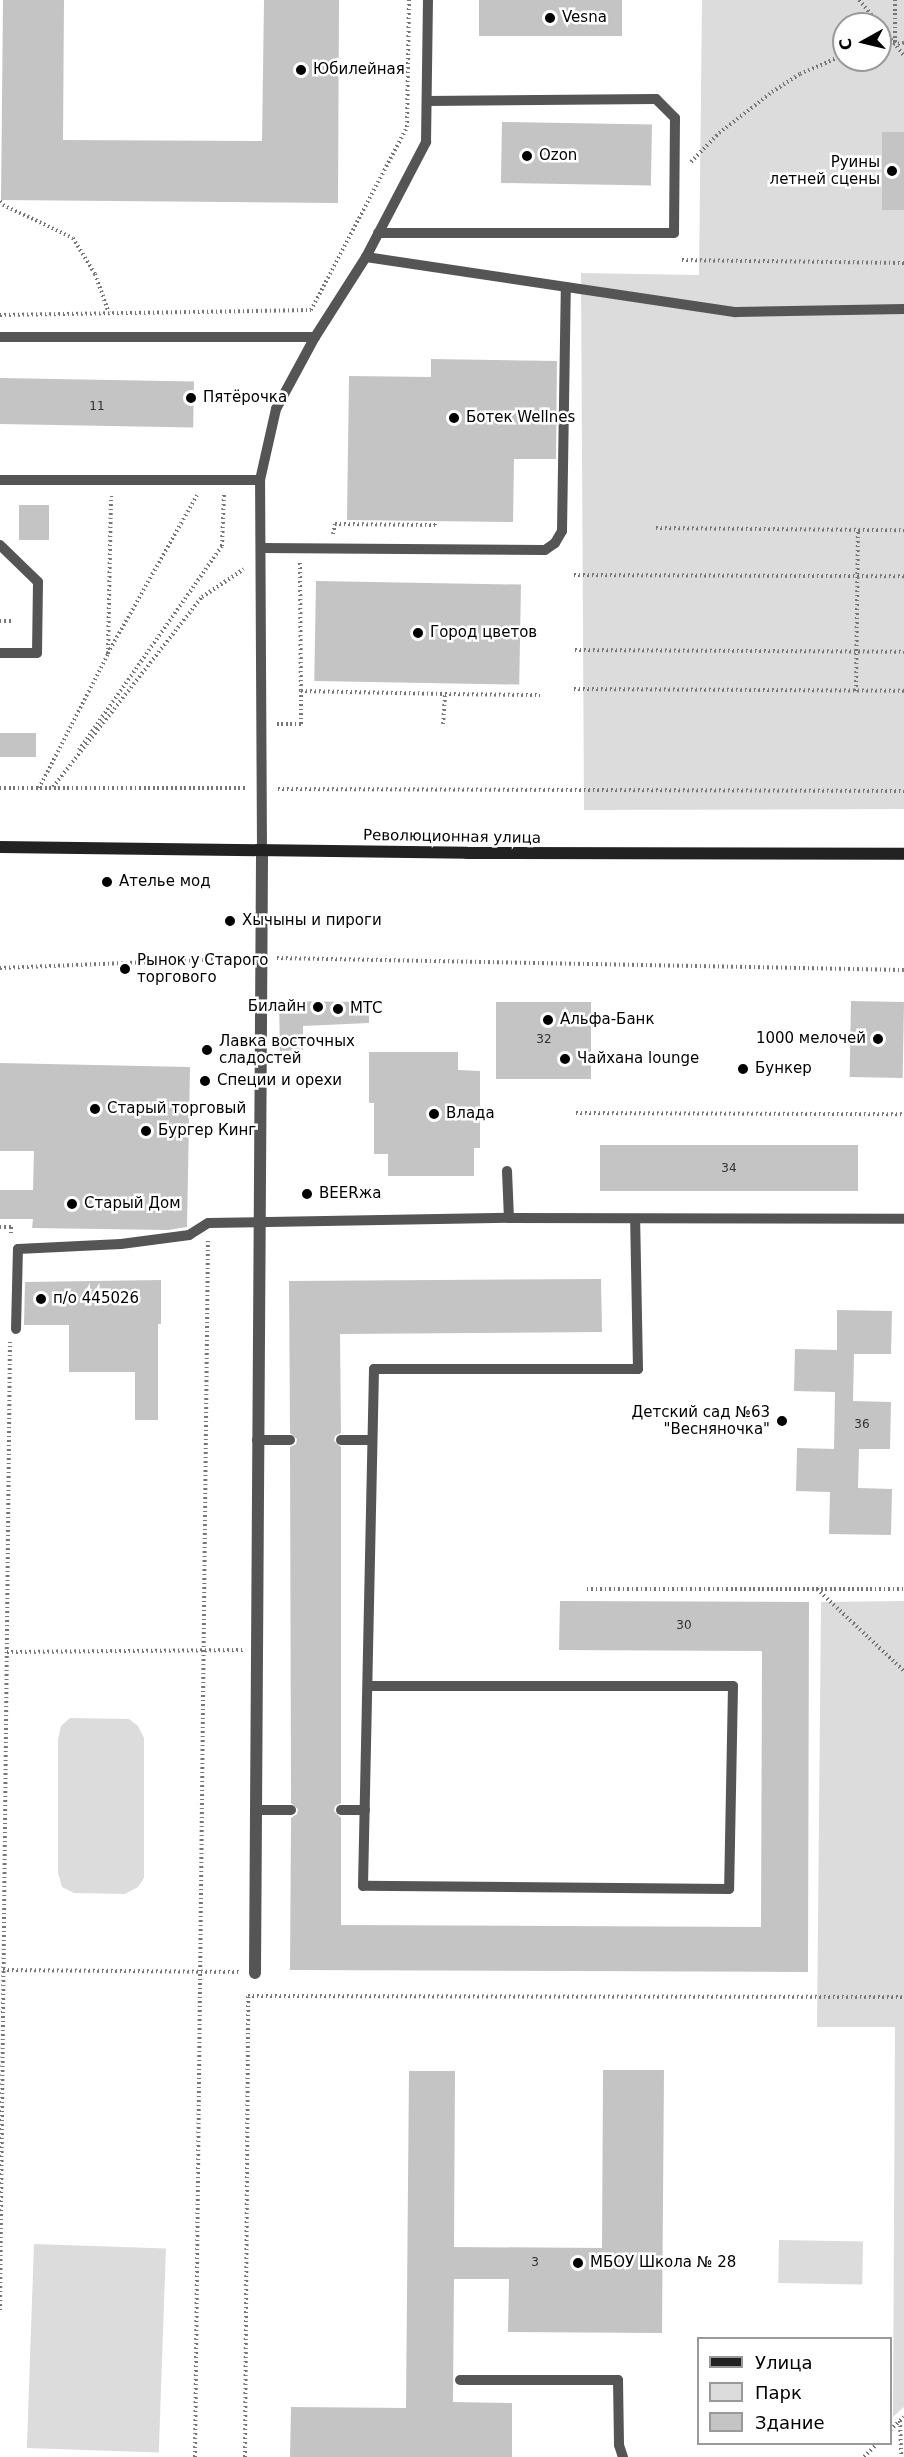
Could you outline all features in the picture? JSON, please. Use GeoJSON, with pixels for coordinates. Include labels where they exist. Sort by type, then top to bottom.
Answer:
{"type":"FeatureCollection","features":[{"type":"Feature","properties":{"kind":"main road","name":"Революционная улица"},"geometry":{"type":"LineString","coordinates":[[0,847],[262,851],[904,854]]}},
{"type":"Feature","properties":{"kind":"street"},"geometry":{"type":"LineString","coordinates":[[255,1972],[262,851]]}},
{"type":"Feature","properties":{"kind":"lane"},"geometry":{"type":"LineString","coordinates":[[262,851],[260,480],[276,409],[315,337],[366,257],[426,142],[428,0]]}},
{"type":"Feature","properties":{"kind":"lane"},"geometry":{"type":"LineString","coordinates":[[378,233],[674,233],[675,118],[656,99],[427,101]]}},
{"type":"Feature","properties":{"kind":"lane"},"geometry":{"type":"LineString","coordinates":[[366,257],[736,312],[904,309]]}},
{"type":"Feature","properties":{"kind":"lane"},"geometry":{"type":"LineString","coordinates":[[261,553],[545,550],[555,543],[562,531],[566,286]]}},
{"type":"Feature","properties":{"kind":"lane"},"geometry":{"type":"LineString","coordinates":[[0,337],[315,337]]}},
{"type":"Feature","properties":{"kind":"lane"},"geometry":{"type":"LineString","coordinates":[[0,480],[260,480]]}},
{"type":"Feature","properties":{"kind":"lane"},"geometry":{"type":"LineString","coordinates":[[0,544],[38,582],[37,653],[0,653]]}},
{"type":"Feature","properties":{"kind":"lane"},"geometry":{"type":"LineString","coordinates":[[507,1171],[509,1218]]}},
{"type":"Feature","properties":{"kind":"lane"},"geometry":{"type":"LineString","coordinates":[[16,1329],[18,1249],[132,1243],[189,1235],[208,1223],[509,1218],[904,1219]]}},
{"type":"Feature","properties":{"kind":"lane"},"geometry":{"type":"LineString","coordinates":[[368,1686],[733,1686],[729,1889],[363,1886],[374,1369],[638,1369],[635,1219]]}},
{"type":"Feature","properties":{"kind":"lane"},"geometry":{"type":"LineString","coordinates":[[257,1440],[290,1440]]}},
{"type":"Feature","properties":{"kind":"lane"},"geometry":{"type":"LineString","coordinates":[[341,1440],[372,1440]]}},
{"type":"Feature","properties":{"kind":"lane"},"geometry":{"type":"LineString","coordinates":[[255,1810],[291,1810]]}},
{"type":"Feature","properties":{"kind":"lane"},"geometry":{"type":"LineString","coordinates":[[341,1810],[365,1810]]}},
{"type":"Feature","properties":{"kind":"lane"},"geometry":{"type":"LineString","coordinates":[[460,2380],[618,2380],[619,2445],[623,2457]]}},
{"type":"Feature","properties":{"kind":"path"},"geometry":{"type":"LineString","coordinates":[[0,315],[311,310],[407,127],[409,0]]}},
{"type":"Feature","properties":{"kind":"path"},"geometry":{"type":"LineString","coordinates":[[859,0],[870,12]]}},
{"type":"Feature","properties":{"kind":"path"},"geometry":{"type":"LineString","coordinates":[[895,0],[895,42]]}},
{"type":"Feature","properties":{"kind":"path"},"geometry":{"type":"LineString","coordinates":[[892,38],[904,56]]}},
{"type":"Feature","properties":{"kind":"path"},"geometry":{"type":"LineString","coordinates":[[892,43],[904,43]]}},
{"type":"Feature","properties":{"kind":"path"},"geometry":{"type":"LineString","coordinates":[[674,177],[719,133],[772,92],[800,74],[832,60]]}},
{"type":"Feature","properties":{"kind":"path"},"geometry":{"type":"LineString","coordinates":[[0,201],[3,205],[73,238],[95,274],[109,313]]}},
{"type":"Feature","properties":{"kind":"path"},"geometry":{"type":"LineString","coordinates":[[682,260],[904,263]]}},
{"type":"Feature","properties":{"kind":"path"},"geometry":{"type":"LineString","coordinates":[[108,654],[111,480]]}},
{"type":"Feature","properties":{"kind":"path"},"geometry":{"type":"LineString","coordinates":[[39,788],[108,654],[205,480]]}},
{"type":"Feature","properties":{"kind":"path"},"geometry":{"type":"LineString","coordinates":[[52,788],[222,546],[224,480]]}},
{"type":"Feature","properties":{"kind":"path"},"geometry":{"type":"LineString","coordinates":[[656,528],[904,530]]}},
{"type":"Feature","properties":{"kind":"path"},"geometry":{"type":"LineString","coordinates":[[856,691],[858,530]]}},
{"type":"Feature","properties":{"kind":"path"},"geometry":{"type":"LineString","coordinates":[[52,788],[202,597],[261,553]]}},
{"type":"Feature","properties":{"kind":"path"},"geometry":{"type":"LineString","coordinates":[[300,557],[301,724]]}},
{"type":"Feature","properties":{"kind":"path"},"geometry":{"type":"LineString","coordinates":[[574,575],[904,576]]}},
{"type":"Feature","properties":{"kind":"path"},"geometry":{"type":"LineString","coordinates":[[0,621],[13,621]]}},
{"type":"Feature","properties":{"kind":"path"},"geometry":{"type":"LineString","coordinates":[[575,650],[904,652]]}},
{"type":"Feature","properties":{"kind":"path"},"geometry":{"type":"LineString","coordinates":[[574,689],[904,691]]}},
{"type":"Feature","properties":{"kind":"path"},"geometry":{"type":"LineString","coordinates":[[301,691],[540,695]]}},
{"type":"Feature","properties":{"kind":"path"},"geometry":{"type":"LineString","coordinates":[[443,724],[445,693]]}},
{"type":"Feature","properties":{"kind":"path"},"geometry":{"type":"LineString","coordinates":[[0,788],[904,791]]}},
{"type":"Feature","properties":{"kind":"path"},"geometry":{"type":"LineString","coordinates":[[0,968],[263,958],[904,970]]}},
{"type":"Feature","properties":{"kind":"path"},"geometry":{"type":"LineString","coordinates":[[576,1113],[904,1114]]}},
{"type":"Feature","properties":{"kind":"path"},"geometry":{"type":"LineString","coordinates":[[195,2457],[208,1223]]}},
{"type":"Feature","properties":{"kind":"path"},"geometry":{"type":"LineString","coordinates":[[0,1227],[11,1227],[11,1238]]}},
{"type":"Feature","properties":{"kind":"path"},"geometry":{"type":"LineString","coordinates":[[0,2310],[10,1341]]}},
{"type":"Feature","properties":{"kind":"path"},"geometry":{"type":"LineString","coordinates":[[587,1589],[904,1589]]}},
{"type":"Feature","properties":{"kind":"path"},"geometry":{"type":"LineString","coordinates":[[817,1589],[904,1671]]}},
{"type":"Feature","properties":{"kind":"path"},"geometry":{"type":"LineString","coordinates":[[7,1652],[256,1650]]}},
{"type":"Feature","properties":{"kind":"path"},"geometry":{"type":"LineString","coordinates":[[0,1761],[6,1761]]}},
{"type":"Feature","properties":{"kind":"path"},"geometry":{"type":"LineString","coordinates":[[3,1971],[255,1972]]}},
{"type":"Feature","properties":{"kind":"path"},"geometry":{"type":"LineString","coordinates":[[245,2457],[248,1996],[904,1997]]}},
{"type":"Feature","properties":{"kind":"path"},"geometry":{"type":"LineString","coordinates":[[901,2457],[902,2419]]}},
{"type":"Feature","properties":{"kind":"path"},"geometry":{"type":"LineString","coordinates":[[864,2457],[876,2445]]}},
{"type":"Feature","properties":{"kind":"green space"},"geometry":{"type":"Polygon","coordinates":[[[702,0],[904,0],[904,809],[584,810],[581,273],[699,275],[702,0]]]}},
{"type":"Feature","properties":{"kind":"green space"},"geometry":{"type":"Polygon","coordinates":[[[904,1601],[904,2407],[893,2417],[895,2027],[817,2027],[821,1602],[904,1601]]]}},
{"type":"Feature","properties":{"kind":"green space"},"geometry":{"type":"Polygon","coordinates":[[[70,1718],[129,1719],[138,1726],[144,1738],[144,1878],[138,1887],[125,1894],[74,1893],[62,1887],[58,1873],[58,1740],[61,1726],[70,1718]]]}},
{"type":"Feature","properties":{"kind":"green space"},"geometry":{"type":"Polygon","coordinates":[[[779,2240],[863,2241],[862,2284],[778,2283],[779,2240]]]}},
{"type":"Feature","properties":{"kind":"green space"},"geometry":{"type":"Polygon","coordinates":[[[34,2244],[166,2249],[159,2452],[27,2448],[34,2244]]]}},
{"type":"Feature","properties":{"kind":"building","name":"Юбилейная"},"geometry":{"type":"Polygon","coordinates":[[[3,0],[64,0],[63,140],[262,141],[264,0],[339,0],[338,203],[1,200],[3,0]]]}},
{"type":"Feature","properties":{"kind":"building","name":"Vesna"},"geometry":{"type":"Polygon","coordinates":[[[479,0],[622,0],[622,36],[479,36],[479,0]]]}},
{"type":"Feature","properties":{"kind":"building"},"geometry":{"type":"Polygon","coordinates":[[[502,122],[652,125],[651,186],[501,183],[502,122]]]}},
{"type":"Feature","properties":{"kind":"building","name":"Руины летней сцены"},"geometry":{"type":"Polygon","coordinates":[[[882,132],[904,132],[904,210],[882,210],[882,132]]]}},
{"type":"Feature","properties":{"kind":"building","name":"Ботек Wellnes"},"geometry":{"type":"Polygon","coordinates":[[[431,359],[557,361],[556,459],[514,459],[513,522],[347,520],[349,376],[431,377],[431,359]]]}},
{"type":"Feature","properties":{"kind":"building"},"geometry":{"type":"Polygon","coordinates":[[[0,378],[194,381],[193,427],[0,424],[0,378]]]}},
{"type":"Feature","properties":{"kind":"building"},"geometry":{"type":"Polygon","coordinates":[[[19,505],[49,505],[49,540],[19,540],[19,505]]]}},
{"type":"Feature","properties":{"kind":"building","name":"Город цветов"},"geometry":{"type":"Polygon","coordinates":[[[316,581],[521,585],[519,685],[314,681],[316,581]]]}},
{"type":"Feature","properties":{"kind":"building"},"geometry":{"type":"Polygon","coordinates":[[[0,733],[36,733],[36,757],[0,757],[0,733]]]}},
{"type":"Feature","properties":{"kind":"building"},"geometry":{"type":"Polygon","coordinates":[[[279,1001],[369,1002],[369,1023],[303,1026],[303,1050],[280,1051],[279,1001]]]}},
{"type":"Feature","properties":{"kind":"building","name":"1000 мелочей"},"geometry":{"type":"Polygon","coordinates":[[[851,1001],[904,1002],[903,1078],[850,1077],[851,1001]]]}},
{"type":"Feature","properties":{"kind":"building"},"geometry":{"type":"Polygon","coordinates":[[[496,1002],[591,1002],[591,1079],[496,1079],[496,1002]]]}},
{"type":"Feature","properties":{"kind":"building","name":"Влада"},"geometry":{"type":"Polygon","coordinates":[[[369,1052],[458,1052],[458,1070],[480,1071],[480,1148],[474,1148],[474,1176],[388,1176],[388,1154],[374,1154],[374,1103],[369,1103],[369,1052]]]}},
{"type":"Feature","properties":{"kind":"building","name":"Старый торговый"},"geometry":{"type":"Polygon","coordinates":[[[0,1063],[190,1067],[187,1227],[168,1230],[32,1228],[33,1219],[0,1219],[0,1190],[33,1190],[34,1151],[0,1151],[0,1063]]]}},
{"type":"Feature","properties":{"kind":"building"},"geometry":{"type":"Polygon","coordinates":[[[600,1145],[858,1145],[858,1191],[600,1191],[600,1145]]]}},
{"type":"Feature","properties":{"kind":"building"},"geometry":{"type":"Polygon","coordinates":[[[601,1279],[602,1332],[340,1334],[341,1433],[335,1436],[334,1441],[341,1447],[341,1803],[335,1806],[334,1811],[341,1818],[341,1925],[761,1927],[762,1651],[559,1650],[560,1601],[809,1602],[808,1972],[290,1970],[291,1818],[297,1814],[298,1809],[291,1803],[290,1447],[296,1444],[297,1439],[290,1433],[289,1281],[601,1279]]]}},
{"type":"Feature","properties":{"kind":"building"},"geometry":{"type":"Polygon","coordinates":[[[161,1280],[161,1324],[158,1324],[158,1420],[135,1420],[135,1372],[69,1372],[69,1325],[24,1325],[25,1282],[161,1280]]]}},
{"type":"Feature","properties":{"kind":"building"},"geometry":{"type":"Polygon","coordinates":[[[837,1310],[892,1311],[891,1354],[854,1354],[853,1401],[891,1402],[890,1449],[859,1449],[858,1488],[892,1489],[891,1535],[829,1534],[830,1492],[796,1491],[797,1448],[834,1449],[835,1392],[794,1391],[795,1349],[837,1350],[837,1310]]]}},
{"type":"Feature","properties":{"kind":"building"},"geometry":{"type":"Polygon","coordinates":[[[603,2070],[664,2070],[662,2333],[508,2332],[509,2279],[454,2279],[453,2402],[512,2403],[512,2457],[290,2457],[291,2407],[406,2408],[409,2071],[455,2071],[454,2247],[602,2248],[603,2070]]]}},
{"type":"Feature","properties":{"kind":"place","name":"Vesna"},"geometry":{"type":"Point","coordinates":[550,18]}},
{"type":"Feature","properties":{"kind":"place","name":"Юбилейная"},"geometry":{"type":"Point","coordinates":[301,70]}},
{"type":"Feature","properties":{"kind":"place","name":"Ozon"},"geometry":{"type":"Point","coordinates":[527,156]}},
{"type":"Feature","properties":{"kind":"place","name":"Руины летней сцены"},"geometry":{"type":"Point","coordinates":[892,171]}},
{"type":"Feature","properties":{"kind":"place","name":"Пятёрочка"},"geometry":{"type":"Point","coordinates":[191,398]}},
{"type":"Feature","properties":{"kind":"place","name":"Ботек Wellnes"},"geometry":{"type":"Point","coordinates":[454,418]}},
{"type":"Feature","properties":{"kind":"place","name":"Город цветов"},"geometry":{"type":"Point","coordinates":[418,633]}},
{"type":"Feature","properties":{"kind":"place","name":"Ателье мод"},"geometry":{"type":"Point","coordinates":[107,882]}},
{"type":"Feature","properties":{"kind":"place","name":"Хычыны и пироги"},"geometry":{"type":"Point","coordinates":[230,921]}},
{"type":"Feature","properties":{"kind":"place","name":"Рынок у Старого торгового"},"geometry":{"type":"Point","coordinates":[125,969]}},
{"type":"Feature","properties":{"kind":"place","name":"Билайн"},"geometry":{"type":"Point","coordinates":[318,1007]}},
{"type":"Feature","properties":{"kind":"place","name":"МТС"},"geometry":{"type":"Point","coordinates":[338,1009]}},
{"type":"Feature","properties":{"kind":"place","name":"Альфа-Банк"},"geometry":{"type":"Point","coordinates":[548,1020]}},
{"type":"Feature","properties":{"kind":"place","name":"1000 мелочей"},"geometry":{"type":"Point","coordinates":[878,1039]}},
{"type":"Feature","properties":{"kind":"place","name":"Лавка восточных сладостей"},"geometry":{"type":"Point","coordinates":[207,1050]}},
{"type":"Feature","properties":{"kind":"place","name":"Чайхана lounge"},"geometry":{"type":"Point","coordinates":[565,1059]}},
{"type":"Feature","properties":{"kind":"place","name":"Бункер"},"geometry":{"type":"Point","coordinates":[743,1069]}},
{"type":"Feature","properties":{"kind":"place","name":"Специи и орехи"},"geometry":{"type":"Point","coordinates":[205,1081]}},
{"type":"Feature","properties":{"kind":"place","name":"Старый торговый"},"geometry":{"type":"Point","coordinates":[95,1109]}},
{"type":"Feature","properties":{"kind":"place","name":"Влада"},"geometry":{"type":"Point","coordinates":[434,1114]}},
{"type":"Feature","properties":{"kind":"place","name":"Бургер Кинг"},"geometry":{"type":"Point","coordinates":[146,1131]}},
{"type":"Feature","properties":{"kind":"place","name":"BEERжа"},"geometry":{"type":"Point","coordinates":[307,1194]}},
{"type":"Feature","properties":{"kind":"place","name":"Старый Дом"},"geometry":{"type":"Point","coordinates":[72,1204]}},
{"type":"Feature","properties":{"kind":"place","name":"п/о 445026"},"geometry":{"type":"Point","coordinates":[41,1299]}},
{"type":"Feature","properties":{"kind":"place","name":"Детский сад №63 \"Весняночка\""},"geometry":{"type":"Point","coordinates":[782,1421]}},
{"type":"Feature","properties":{"kind":"place","name":"МБОУ Школа № 28"},"geometry":{"type":"Point","coordinates":[578,2263]}}]}
